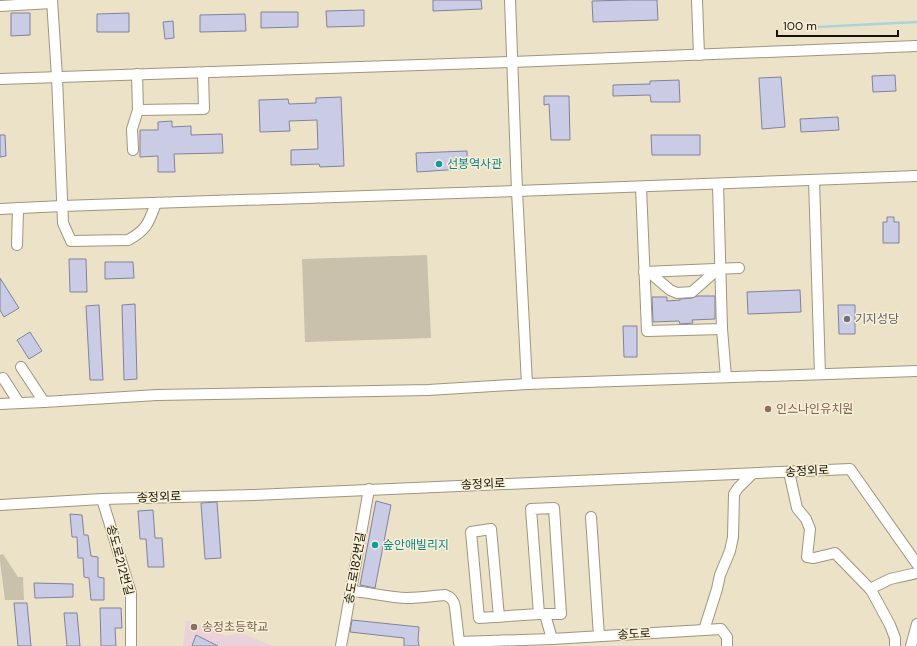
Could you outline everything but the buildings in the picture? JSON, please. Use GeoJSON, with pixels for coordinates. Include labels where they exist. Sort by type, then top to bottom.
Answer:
{"type":"FeatureCollection","features":[{"type":"Feature","properties":{"kind":"street"},"geometry":{"type":"LineString","coordinates":[[510,0],[517,191],[527,384]]}},
{"type":"Feature","properties":{"kind":"street"},"geometry":{"type":"LineString","coordinates":[[697,0],[699,55]]}},
{"type":"Feature","properties":{"kind":"street"},"geometry":{"type":"LineString","coordinates":[[0,6],[52,1],[57,77],[63,224],[71,241],[128,240],[144,229],[156,203]]}},
{"type":"Feature","properties":{"kind":"street"},"geometry":{"type":"LineString","coordinates":[[0,79],[512,62],[917,46]]}},
{"type":"Feature","properties":{"kind":"street"},"geometry":{"type":"LineString","coordinates":[[138,110],[204,109],[203,73]]}},
{"type":"Feature","properties":{"kind":"street"},"geometry":{"type":"LineString","coordinates":[[133,150],[132,129],[138,110],[137,74]]}},
{"type":"Feature","properties":{"kind":"street"},"geometry":{"type":"LineString","coordinates":[[0,208],[641,187],[917,176]]}},
{"type":"Feature","properties":{"kind":"street"},"geometry":{"type":"LineString","coordinates":[[814,180],[820,374]]}},
{"type":"Feature","properties":{"kind":"street"},"geometry":{"type":"LineString","coordinates":[[718,184],[719,269],[726,377]]}},
{"type":"Feature","properties":{"kind":"street"},"geometry":{"type":"LineString","coordinates":[[641,187],[646,272],[647,331],[722,329]]}},
{"type":"Feature","properties":{"kind":"street"},"geometry":{"type":"LineString","coordinates":[[17,245],[18,208]]}},
{"type":"Feature","properties":{"kind":"street"},"geometry":{"type":"LineString","coordinates":[[646,272],[739,268]]}},
{"type":"Feature","properties":{"kind":"street"},"geometry":{"type":"LineString","coordinates":[[646,272],[670,290],[677,293],[692,292],[719,269]]}},
{"type":"Feature","properties":{"kind":"street"},"geometry":{"type":"LineString","coordinates":[[21,367],[44,402]]}},
{"type":"Feature","properties":{"kind":"street"},"geometry":{"type":"LineString","coordinates":[[0,404],[157,395],[428,390],[527,384],[917,371]]}},
{"type":"Feature","properties":{"kind":"street"},"geometry":{"type":"LineString","coordinates":[[3,378],[19,403]]}},
{"type":"Feature","properties":{"kind":"street","name":"송정외로"},"geometry":{"type":"LineString","coordinates":[[0,505],[102,499],[254,495],[850,469],[917,564]]}},
{"type":"Feature","properties":{"kind":"street"},"geometry":{"type":"LineString","coordinates":[[789,472],[797,508],[806,519],[810,529],[807,557],[814,558],[835,553],[870,589],[890,625],[895,642],[913,644],[917,624]]}},
{"type":"Feature","properties":{"kind":"street"},"geometry":{"type":"LineString","coordinates":[[704,630],[720,575],[730,551],[733,537],[734,494],[752,474]]}},
{"type":"Feature","properties":{"kind":"street","name":"송도로182번길"},"geometry":{"type":"LineString","coordinates":[[341,646],[369,490]]}},
{"type":"Feature","properties":{"kind":"street","name":"송도로212번길"},"geometry":{"type":"LineString","coordinates":[[102,499],[131,593],[131,646]]}},
{"type":"Feature","properties":{"kind":"street"},"geometry":{"type":"LineString","coordinates":[[499,617],[491,529],[472,532],[479,618],[499,617],[543,614],[562,614],[554,508],[531,510],[543,614],[546,618],[552,639]]}},
{"type":"Feature","properties":{"kind":"street"},"geometry":{"type":"LineString","coordinates":[[591,517],[599,636]]}},
{"type":"Feature","properties":{"kind":"street"},"geometry":{"type":"LineString","coordinates":[[870,589],[890,579],[917,573]]}},
{"type":"Feature","properties":{"kind":"street"},"geometry":{"type":"LineString","coordinates":[[351,591],[400,597],[449,596],[454,602],[460,644]]}},
{"type":"Feature","properties":{"kind":"street","name":"송도로"},"geometry":{"type":"LineString","coordinates":[[460,644],[552,639],[565,642],[599,636],[722,629],[727,637],[727,646]]}},
{"type":"Feature","properties":{"kind":"shaded area"},"geometry":{"type":"Polygon","coordinates":[[[427,255],[431,338],[305,342],[302,259],[427,255]]]}},
{"type":"Feature","properties":{"kind":"shaded area"},"geometry":{"type":"Polygon","coordinates":[[[3,554],[18,577],[23,577],[24,600],[5,600],[0,561],[0,555],[3,554]]]}},
{"type":"Feature","properties":{"kind":"shaded area","name":"송정초등학교"},"geometry":{"type":"Polygon","coordinates":[[[186,620],[226,636],[241,633],[273,646],[183,646],[186,620]]]}},
{"type":"Feature","properties":{"kind":"waterway"},"geometry":{"type":"LineString","coordinates":[[817,27],[917,22]]}},
{"type":"Feature","properties":{"kind":"place","name":"선봉역사관"},"geometry":{"type":"Point","coordinates":[439,164]}},
{"type":"Feature","properties":{"kind":"place","name":"기지성당"},"geometry":{"type":"Point","coordinates":[847,319]}},
{"type":"Feature","properties":{"kind":"place","name":"인스나인유치원"},"geometry":{"type":"Point","coordinates":[768,409]}},
{"type":"Feature","properties":{"kind":"place","name":"숲안애빌리지"},"geometry":{"type":"Point","coordinates":[375,545]}},
{"type":"Feature","properties":{"kind":"place","name":"송정초등학교"},"geometry":{"type":"Point","coordinates":[194,627]}}]}
